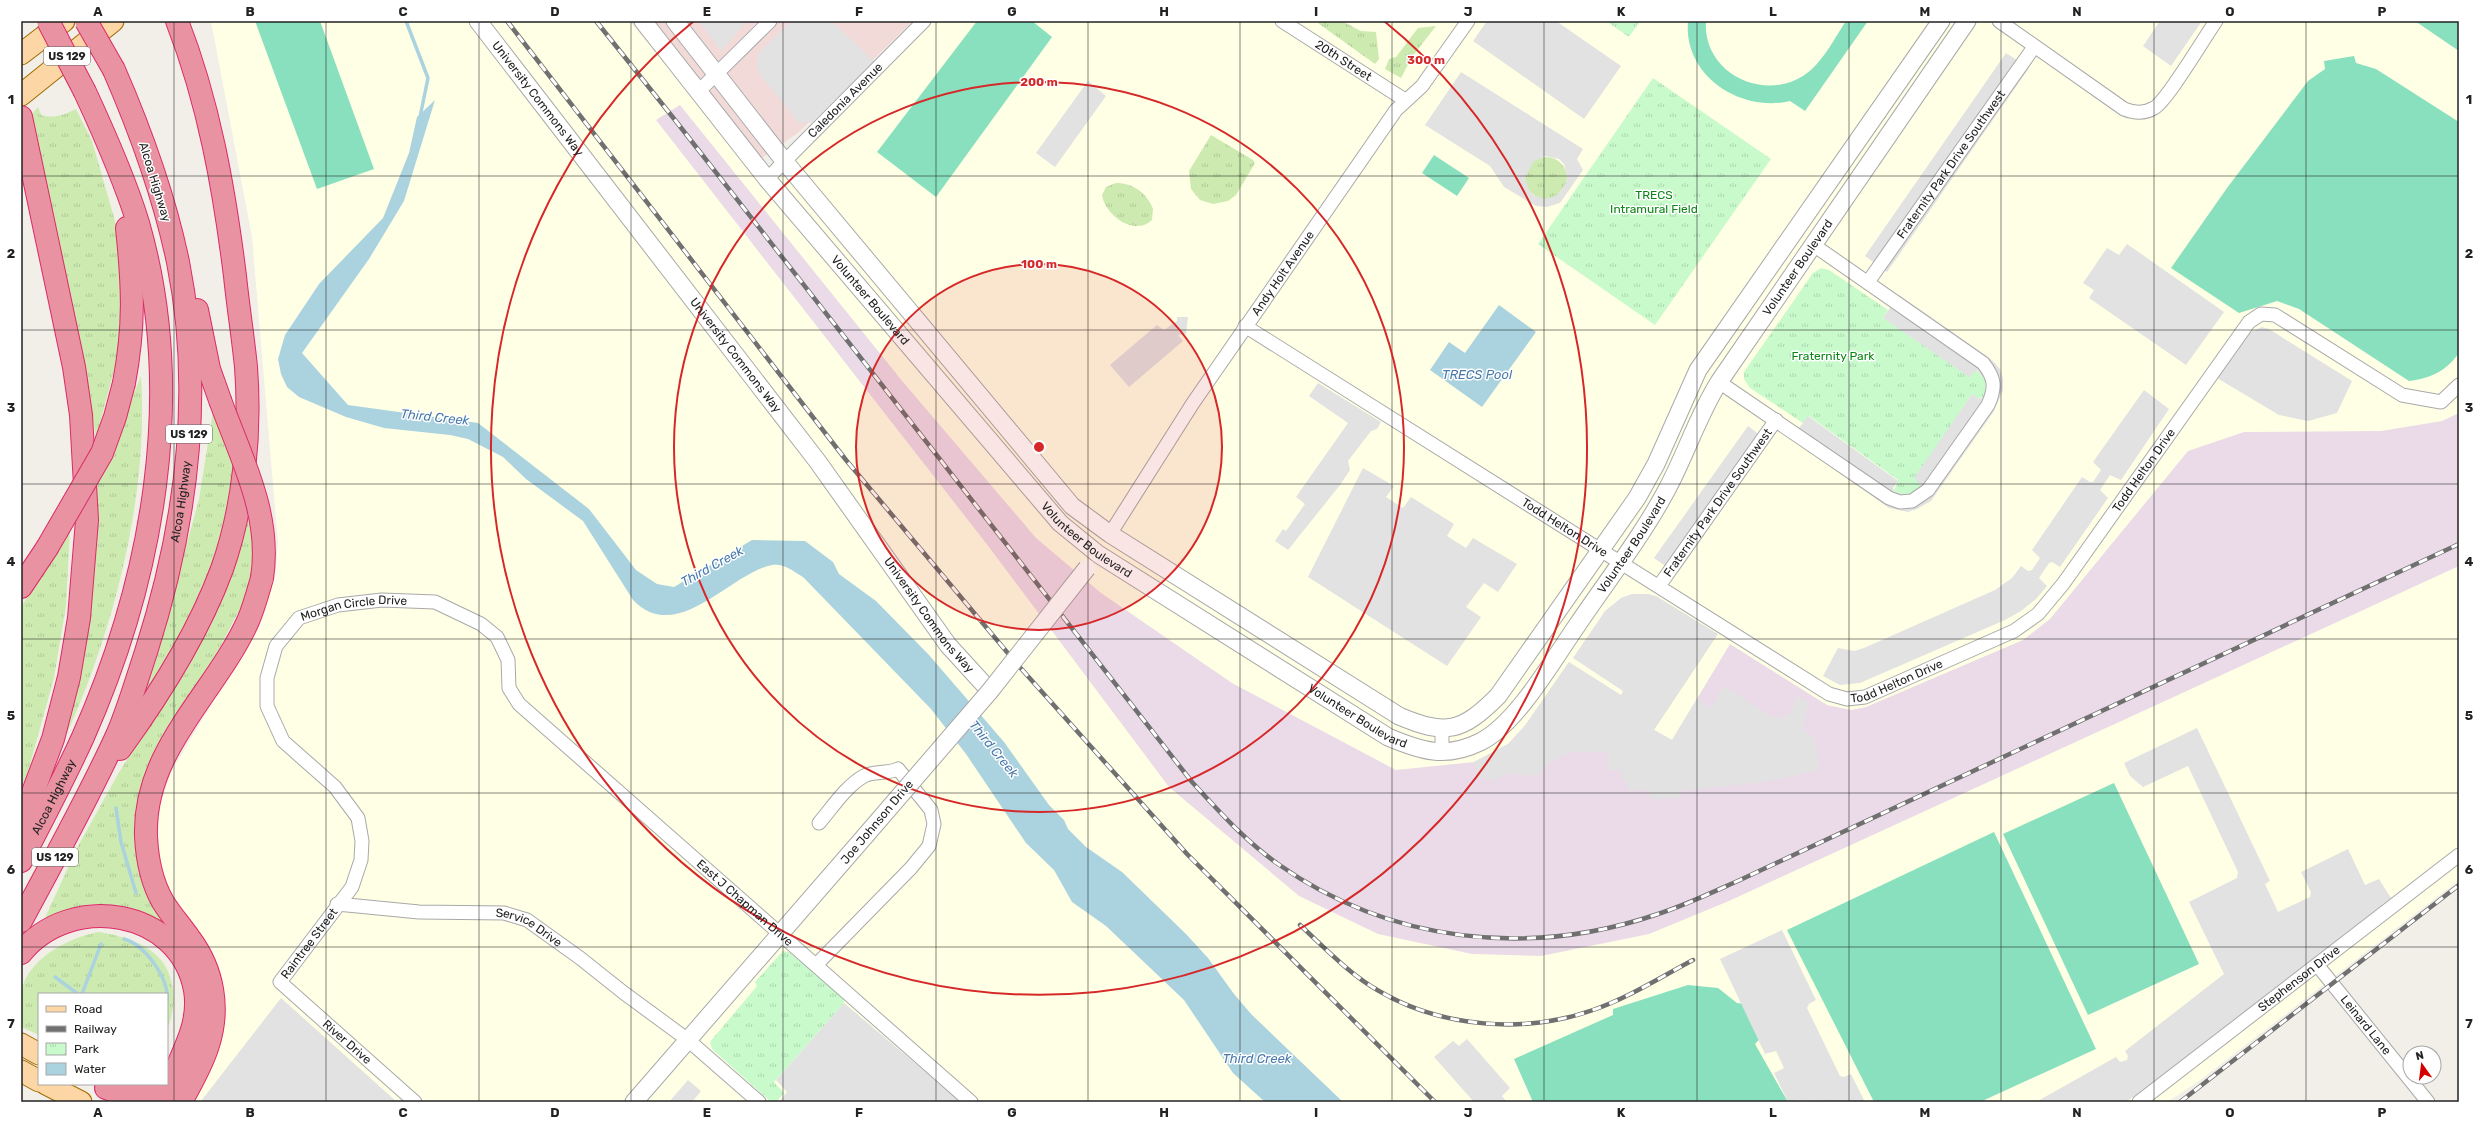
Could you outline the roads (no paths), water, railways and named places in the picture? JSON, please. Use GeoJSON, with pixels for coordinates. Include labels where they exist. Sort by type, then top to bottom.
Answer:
{"type":"FeatureCollection","features":[{"type":"Feature","properties":{"kind":"highway","name":"Alcoa Highway"},"geometry":{"type":"LineString","coordinates":[[21,861],[82,738],[109,671],[144,549],[154,488],[160,427],[157,329],[149,271],[138,223],[116,164],[85,92],[48,21]]}},
{"type":"Feature","properties":{"kind":"highway","name":"Alcoa Highway"},"geometry":{"type":"LineString","coordinates":[[21,921],[89,793],[118,732],[157,617],[179,520],[185,477],[189,429],[188,340],[178,261],[165,210],[134,115],[114,70],[86,21]]}},
{"type":"Feature","properties":{"kind":"highway"},"geometry":{"type":"LineString","coordinates":[[89,793],[130,735],[182,655],[206,609],[222,568],[232,533],[244,461],[247,414],[246,368],[229,231],[214,142],[200,83],[177,21]]}},
{"type":"Feature","properties":{"kind":"highway"},"geometry":{"type":"LineString","coordinates":[[21,117],[82,415],[87,520],[79,618],[69,677],[54,739],[21,824]]}},
{"type":"Feature","properties":{"kind":"highway"},"geometry":{"type":"LineString","coordinates":[[21,587],[47,548],[102,453],[115,417],[124,383],[131,344],[134,305],[126,224],[116,164]]}},
{"type":"Feature","properties":{"kind":"highway"},"geometry":{"type":"LineString","coordinates":[[21,192],[56,282]]}},
{"type":"Feature","properties":{"kind":"highway"},"geometry":{"type":"LineString","coordinates":[[165,210],[198,312],[210,369],[258,504],[265,542],[262,578],[247,621],[160,763],[150,792],[146,836],[148,860],[155,884],[163,902],[202,957],[213,991],[213,1022],[209,1044],[181,1102]]}},
{"type":"Feature","properties":{"kind":"highway"},"geometry":{"type":"LineString","coordinates":[[21,952],[50,929],[71,920],[92,915],[117,916],[138,922],[170,942],[182,958],[191,974],[195,991],[195,1012],[186,1051],[168,1080]]}},
{"type":"Feature","properties":{"kind":"highway"},"geometry":{"type":"LineString","coordinates":[[109,1091],[128,1096],[143,1096],[162,1085]]}},
{"type":"Feature","properties":{"kind":"highway"},"geometry":{"type":"LineString","coordinates":[[165,1102],[167,1085]]}},
{"type":"Feature","properties":{"kind":"main road"},"geometry":{"type":"LineString","coordinates":[[21,54],[64,21]]}},
{"type":"Feature","properties":{"kind":"main road"},"geometry":{"type":"LineString","coordinates":[[21,95],[112,21]]}},
{"type":"Feature","properties":{"kind":"main road"},"geometry":{"type":"LineString","coordinates":[[21,1044],[38,1053]]}},
{"type":"Feature","properties":{"kind":"main road"},"geometry":{"type":"LineString","coordinates":[[21,1071],[38,1080]]}},
{"type":"Feature","properties":{"kind":"main road"},"geometry":{"type":"LineString","coordinates":[[48,1085],[81,1102]]}},
{"type":"Feature","properties":{"kind":"street","name":"University Commons Way"},"geometry":{"type":"LineString","coordinates":[[478,21],[818,462],[948,646],[990,691]]}},
{"type":"Feature","properties":{"kind":"street","name":"Volunteer Boulevard"},"geometry":{"type":"LineString","coordinates":[[644,21],[767,179],[1060,523],[1098,554],[1388,737],[1422,750],[1442,753],[1464,749],[1482,742],[1517,712],[1620,563],[1664,495],[1708,399],[1719,382],[1812,244],[1967,21]]}},
{"type":"Feature","properties":{"kind":"street","name":"Volunteer Boulevard"},"geometry":{"type":"LineString","coordinates":[[675,21],[785,162],[1072,506],[1110,534],[1399,716],[1428,727],[1442,729],[1470,721],[1498,696],[1637,498],[1656,464],[1698,370],[1941,21]]}},
{"type":"Feature","properties":{"kind":"street"},"geometry":{"type":"LineString","coordinates":[[699,91],[770,21]]}},
{"type":"Feature","properties":{"kind":"street","name":"Caledonia Avenue"},"geometry":{"type":"LineString","coordinates":[[767,179],[924,21]]}},
{"type":"Feature","properties":{"kind":"street","name":"20th Street"},"geometry":{"type":"LineString","coordinates":[[1282,21],[1405,100]]}},
{"type":"Feature","properties":{"kind":"street","name":"Andy Holt Avenue"},"geometry":{"type":"LineString","coordinates":[[1110,534],[1193,403],[1245,326],[1405,100],[1422,86],[1468,21]]}},
{"type":"Feature","properties":{"kind":"street"},"geometry":{"type":"LineString","coordinates":[[1999,21],[2124,109],[2134,112],[2146,112],[2161,102],[2216,21]]}},
{"type":"Feature","properties":{"kind":"street","name":"Fraternity Park Drive Southwest"},"geometry":{"type":"LineString","coordinates":[[1868,282],[2034,46]]}},
{"type":"Feature","properties":{"kind":"street","name":"Fraternity Park Drive Southwest"},"geometry":{"type":"LineString","coordinates":[[1719,382],[1889,498],[1900,502],[1916,499],[1928,490],[1988,405],[1994,391],[1994,382],[1983,363],[1812,244]]}},
{"type":"Feature","properties":{"kind":"street","name":"Todd Helton Drive"},"geometry":{"type":"LineString","coordinates":[[1245,326],[1829,694],[1847,699],[1865,697],[2014,630],[2038,614],[2063,584],[2249,322],[2261,314],[2275,315],[2402,395],[2441,402],[2459,385]]}},
{"type":"Feature","properties":{"kind":"street","name":"Fraternity Park Drive Southwest"},"geometry":{"type":"LineString","coordinates":[[1659,586],[1776,420]]}},
{"type":"Feature","properties":{"kind":"street","name":"Joe Johnson Drive"},"geometry":{"type":"LineString","coordinates":[[634,1102],[990,691],[1098,554],[1110,534]]}},
{"type":"Feature","properties":{"kind":"street","name":"Morgan Circle Drive"},"geometry":{"type":"LineString","coordinates":[[337,904],[352,887],[361,860],[362,841],[358,818],[335,787],[283,741],[267,706],[267,678],[276,646],[299,618],[346,605],[382,600],[435,602],[481,624],[497,637],[508,660],[509,688],[519,704]]}},
{"type":"Feature","properties":{"kind":"street","name":"East J Chapman Drive"},"geometry":{"type":"LineString","coordinates":[[519,704],[778,934],[971,1102]]}},
{"type":"Feature","properties":{"kind":"street"},"geometry":{"type":"LineString","coordinates":[[1442,729],[1442,753]]}},
{"type":"Feature","properties":{"kind":"street"},"geometry":{"type":"LineString","coordinates":[[816,966],[911,868],[929,846],[934,824],[931,810],[898,769],[888,773],[865,775],[848,788],[819,823]]}},
{"type":"Feature","properties":{"kind":"street","name":"Stephenson Drive"},"geometry":{"type":"LineString","coordinates":[[2139,1102],[2318,966],[2459,855]]}},
{"type":"Feature","properties":{"kind":"street","name":"Raintree Street"},"geometry":{"type":"LineString","coordinates":[[280,982],[337,904]]}},
{"type":"Feature","properties":{"kind":"street","name":"Service Drive"},"geometry":{"type":"LineString","coordinates":[[337,904],[419,912],[504,913],[527,920],[580,958],[624,993],[688,1040],[759,1102]]}},
{"type":"Feature","properties":{"kind":"street","name":"Leinard Lane"},"geometry":{"type":"LineString","coordinates":[[2318,966],[2428,1102]]}},
{"type":"Feature","properties":{"kind":"street","name":"River Drive"},"geometry":{"type":"LineString","coordinates":[[280,982],[415,1102]]}},
{"type":"Feature","properties":{"kind":"water","name":"Third Creek"},"geometry":{"type":"Polygon","coordinates":[[[435,100],[404,201],[369,259],[302,353],[348,405],[478,423],[589,509],[636,570],[657,584],[674,587],[752,540],[805,541],[833,562],[839,574],[876,601],[929,655],[1004,742],[1049,805],[1064,820],[1068,829],[1086,847],[1122,872],[1186,934],[1208,958],[1234,994],[1252,1015],[1343,1102],[1265,1102],[1233,1073],[1184,1000],[1106,926],[1072,902],[1054,870],[1026,843],[966,754],[931,709],[803,577],[784,566],[772,565],[756,571],[703,603],[685,611],[667,615],[650,612],[633,600],[583,521],[526,479],[503,457],[468,439],[450,435],[384,428],[346,417],[299,397],[287,387],[281,374],[278,359],[285,335],[319,284],[383,218],[409,153],[417,117],[435,100]]]}},
{"type":"Feature","properties":{"kind":"water","name":"TRECS Pool"},"geometry":{"type":"Polygon","coordinates":[[[1499,305],[1536,332],[1482,407],[1430,370],[1449,342],[1465,353],[1499,305]]]}},
{"type":"Feature","properties":{"kind":"waterway","name":"Third Creek"},"geometry":{"type":"LineString","coordinates":[[406,21],[428,78],[420,117]]}},
{"type":"Feature","properties":{"kind":"waterway"},"geometry":{"type":"LineString","coordinates":[[116,808],[121,842],[136,893]]}},
{"type":"Feature","properties":{"kind":"waterway"},"geometry":{"type":"LineString","coordinates":[[124,939],[132,942],[147,955],[160,973],[167,993]]}},
{"type":"Feature","properties":{"kind":"waterway"},"geometry":{"type":"LineString","coordinates":[[82,993],[101,944]]}},
{"type":"Feature","properties":{"kind":"waterway"},"geometry":{"type":"LineString","coordinates":[[55,977],[77,993]]}},
{"type":"Feature","properties":{"kind":"railway"},"geometry":{"type":"LineString","coordinates":[[507,21],[846,460],[1017,664],[1187,854],[1435,1102]]}},
{"type":"Feature","properties":{"kind":"railway"},"geometry":{"type":"LineString","coordinates":[[596,21],[1192,782],[1243,836],[1278,864],[1321,891],[1366,911],[1413,926],[1462,935],[1511,938],[1560,936],[1609,928],[1658,914],[1740,880],[2459,544]]}},
{"type":"Feature","properties":{"kind":"railway"},"geometry":{"type":"LineString","coordinates":[[2180,1102],[2459,885]]}},
{"type":"Feature","properties":{"kind":"railway"},"geometry":{"type":"LineString","coordinates":[[1300,925],[1347,969],[1379,991],[1403,1003],[1429,1013],[1456,1020],[1484,1023],[1512,1024],[1567,1018],[1606,1005],[1632,993],[1693,960]]}},
{"type":"Feature","properties":{"kind":"park label","name":"TRECS Intramural Field"},"geometry":{"type":"Point","coordinates":[1654,202]}},
{"type":"Feature","properties":{"kind":"park label","name":"Fraternity Park"},"geometry":{"type":"Point","coordinates":[1833,356]}}]}
